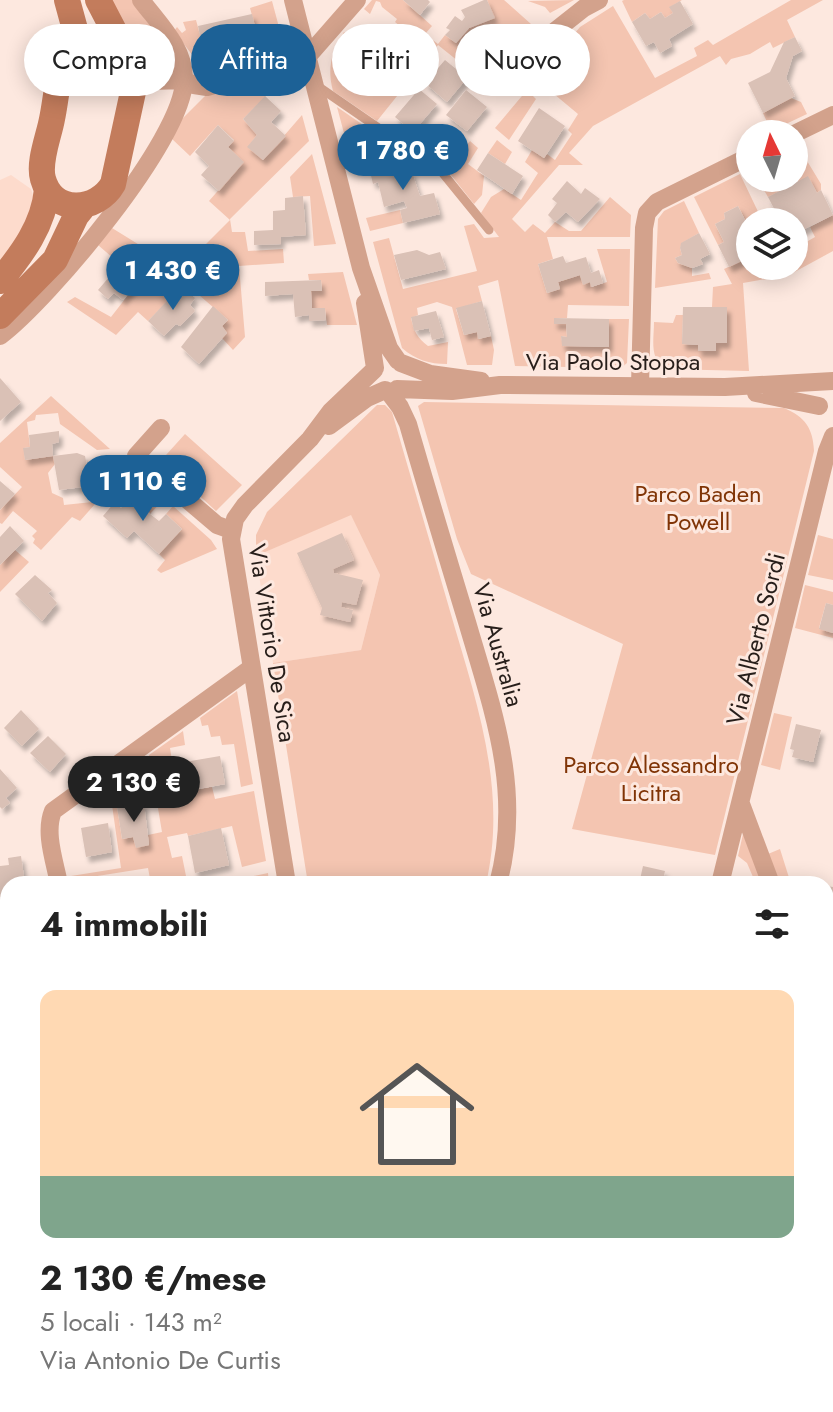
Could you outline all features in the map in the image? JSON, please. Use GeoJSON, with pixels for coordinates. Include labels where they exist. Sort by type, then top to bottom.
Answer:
{"type":"FeatureCollection","features":[{"type":"Feature","properties":{"kind":"main road"},"geometry":{"type":"LineString","coordinates":[[67,0],[74,24]]}},
{"type":"Feature","properties":{"kind":"main road"},"geometry":{"type":"LineString","coordinates":[[98,0],[111,24]]}},
{"type":"Feature","properties":{"kind":"main road"},"geometry":{"type":"LineString","coordinates":[[0,281],[17,260],[41,219],[47,189],[41,170],[57,96]]}},
{"type":"Feature","properties":{"kind":"main road"},"geometry":{"type":"LineString","coordinates":[[0,316],[55,260],[84,206],[101,199],[113,184],[132,96]]}},
{"type":"Feature","properties":{"kind":"main road"},"geometry":{"type":"LineString","coordinates":[[47,189],[62,203],[84,206]]}},
{"type":"Feature","properties":{"kind":"street"},"geometry":{"type":"LineString","coordinates":[[0,336],[51,287],[108,220],[151,158],[178,109],[185,80],[178,49],[141,0]]}},
{"type":"Feature","properties":{"kind":"street"},"geometry":{"type":"LineString","coordinates":[[293,0],[299,24]]}},
{"type":"Feature","properties":{"kind":"street"},"geometry":{"type":"LineString","coordinates":[[316,47],[357,0]]}},
{"type":"Feature","properties":{"kind":"street"},"geometry":{"type":"LineString","coordinates":[[564,24],[599,0]]}},
{"type":"Feature","properties":{"kind":"street"},"geometry":{"type":"LineString","coordinates":[[175,75],[191,83]]}},
{"type":"Feature","properties":{"kind":"street"},"geometry":{"type":"LineString","coordinates":[[175,80],[185,80]]}},
{"type":"Feature","properties":{"kind":"street"},"geometry":{"type":"LineString","coordinates":[[316,85],[361,268],[397,381]]}},
{"type":"Feature","properties":{"kind":"street"},"geometry":{"type":"LineString","coordinates":[[808,127],[833,115]]}},
{"type":"Feature","properties":{"kind":"street"},"geometry":{"type":"LineString","coordinates":[[640,386],[647,213],[657,202],[736,163]]}},
{"type":"Feature","properties":{"kind":"street"},"geometry":{"type":"LineString","coordinates":[[361,268],[375,383],[397,381]]}},
{"type":"Feature","properties":{"kind":"street"},"geometry":{"type":"LineString","coordinates":[[310,439],[331,411],[382,360],[397,381]]}},
{"type":"Feature","properties":{"kind":"street","name":"Via Paolo Stoppa"},"geometry":{"type":"LineString","coordinates":[[397,381],[430,374],[500,385],[725,387],[833,383]]}},
{"type":"Feature","properties":{"kind":"street"},"geometry":{"type":"LineString","coordinates":[[310,439],[367,398],[397,381]]}},
{"type":"Feature","properties":{"kind":"street","name":"Via Australia"},"geometry":{"type":"LineString","coordinates":[[397,381],[400,407],[408,424],[500,735],[509,807],[505,859],[500,876]]}},
{"type":"Feature","properties":{"kind":"street"},"geometry":{"type":"LineString","coordinates":[[824,409],[819,393],[833,383]]}},
{"type":"Feature","properties":{"kind":"street","name":"Via Paolo Stoppa"},"geometry":{"type":"LineString","coordinates":[[725,387],[824,409]]}},
{"type":"Feature","properties":{"kind":"street","name":"Via Alberto Sordi"},"geometry":{"type":"LineString","coordinates":[[722,876],[830,444],[824,409]]}},
{"type":"Feature","properties":{"kind":"street"},"geometry":{"type":"LineString","coordinates":[[161,428],[136,456],[217,525],[231,530]]}},
{"type":"Feature","properties":{"kind":"street","name":"Via Vittorio De Sica"},"geometry":{"type":"LineString","coordinates":[[286,876],[231,530],[245,505],[310,439]]}},
{"type":"Feature","properties":{"kind":"street"},"geometry":{"type":"LineString","coordinates":[[58,876],[49,820],[53,811],[251,668]]}},
{"type":"Feature","properties":{"kind":"street"},"geometry":{"type":"LineString","coordinates":[[741,804],[768,876]]}},
{"type":"Feature","properties":{"kind":"lane"},"geometry":{"type":"LineString","coordinates":[[316,85],[441,171],[489,230]]}},
{"type":"Feature","properties":{"kind":"shaded area"},"geometry":{"type":"Polygon","coordinates":[[[11,175],[31,189],[36,205],[0,265],[0,180],[11,175]]]}},
{"type":"Feature","properties":{"kind":"shaded area"},"geometry":{"type":"Polygon","coordinates":[[[351,514],[380,575],[361,650],[273,663],[256,556],[351,514]]]}},
{"type":"Feature","properties":{"kind":"green space"},"geometry":{"type":"Polygon","coordinates":[[[108,0],[133,0],[150,24],[121,24],[108,0]]]}},
{"type":"Feature","properties":{"kind":"green space"},"geometry":{"type":"Polygon","coordinates":[[[372,0],[403,0],[430,24],[397,24],[397,19],[376,1],[370,14],[364,9],[372,0]]]}},
{"type":"Feature","properties":{"kind":"green space"},"geometry":{"type":"Polygon","coordinates":[[[487,0],[504,0],[531,24],[479,24],[494,18],[487,0]]]}},
{"type":"Feature","properties":{"kind":"green space"},"geometry":{"type":"Polygon","coordinates":[[[574,0],[550,13],[545,7],[528,1],[574,0]]]}},
{"type":"Feature","properties":{"kind":"green space"},"geometry":{"type":"Polygon","coordinates":[[[624,0],[682,0],[670,7],[673,13],[665,18],[661,12],[650,19],[645,13],[632,22],[624,0]]]}},
{"type":"Feature","properties":{"kind":"green space"},"geometry":{"type":"Polygon","coordinates":[[[791,0],[823,0],[787,20],[795,37],[773,48],[770,42],[750,54],[731,59],[726,65],[720,56],[593,126],[569,153],[583,165],[559,165],[512,219],[525,232],[533,224],[545,233],[555,222],[569,231],[581,231],[610,197],[631,215],[630,237],[547,237],[553,259],[538,264],[547,293],[560,289],[558,282],[580,275],[583,284],[590,282],[592,287],[607,282],[597,249],[630,249],[629,306],[568,305],[567,318],[554,318],[555,324],[566,324],[567,337],[561,336],[563,346],[609,347],[609,319],[629,319],[627,363],[621,368],[515,366],[498,280],[478,286],[482,301],[456,309],[464,335],[477,332],[479,339],[491,336],[494,350],[492,365],[467,365],[452,307],[437,302],[417,308],[418,315],[411,318],[416,334],[428,346],[448,342],[447,364],[423,360],[402,348],[373,242],[389,238],[403,289],[477,271],[464,226],[474,224],[484,238],[499,237],[481,213],[491,197],[504,189],[521,200],[538,173],[525,162],[532,150],[544,158],[547,154],[555,160],[572,134],[568,130],[578,114],[556,96],[590,96],[590,24],[585,24],[613,6],[655,78],[697,56],[694,48],[708,40],[713,45],[791,0]]]}},
{"type":"Feature","properties":{"kind":"green space"},"geometry":{"type":"Polygon","coordinates":[[[272,1],[278,24],[254,24],[250,8],[272,1]]]}},
{"type":"Feature","properties":{"kind":"green space"},"geometry":{"type":"Polygon","coordinates":[[[196,20],[197,24],[191,24],[191,53],[175,32],[177,27],[182,33],[186,30],[183,22],[196,20]]]}},
{"type":"Feature","properties":{"kind":"green space"},"geometry":{"type":"Polygon","coordinates":[[[445,35],[455,42],[455,59],[439,46],[445,35]]]}},
{"type":"Feature","properties":{"kind":"green space"},"geometry":{"type":"Polygon","coordinates":[[[205,96],[266,96],[243,119],[257,135],[248,147],[263,160],[302,115],[309,141],[230,219],[232,232],[245,232],[248,251],[283,249],[284,263],[239,266],[245,337],[233,350],[222,338],[227,333],[222,326],[228,320],[185,283],[148,321],[138,312],[116,335],[67,302],[75,297],[111,317],[139,281],[136,275],[141,268],[113,258],[98,245],[112,228],[180,270],[230,220],[209,201],[243,162],[228,147],[234,140],[218,125],[190,156],[171,138],[180,121],[205,96]]]}},
{"type":"Feature","properties":{"kind":"green space"},"geometry":{"type":"Polygon","coordinates":[[[340,96],[397,96],[377,121],[340,96]]]}},
{"type":"Feature","properties":{"kind":"green space"},"geometry":{"type":"Polygon","coordinates":[[[522,96],[536,99],[509,140],[495,128],[522,96]]]}},
{"type":"Feature","properties":{"kind":"green space"},"geometry":{"type":"Polygon","coordinates":[[[791,98],[801,102],[807,114],[794,120],[766,120],[763,113],[791,98]]]}},
{"type":"Feature","properties":{"kind":"green space"},"geometry":{"type":"Polygon","coordinates":[[[337,107],[385,140],[372,135],[348,148],[337,107]]]}},
{"type":"Feature","properties":{"kind":"green space"},"geometry":{"type":"Polygon","coordinates":[[[497,140],[512,152],[505,164],[488,153],[497,140]]]}},
{"type":"Feature","properties":{"kind":"green space"},"geometry":{"type":"Polygon","coordinates":[[[470,141],[478,148],[468,164],[484,176],[482,195],[474,204],[447,170],[470,141]]]}},
{"type":"Feature","properties":{"kind":"green space"},"geometry":{"type":"Polygon","coordinates":[[[312,154],[336,244],[314,246],[310,196],[293,197],[290,177],[312,154]]]}},
{"type":"Feature","properties":{"kind":"green space"},"geometry":{"type":"Polygon","coordinates":[[[808,163],[821,184],[821,190],[817,193],[808,177],[808,163]]]}},
{"type":"Feature","properties":{"kind":"green space"},"geometry":{"type":"Polygon","coordinates":[[[736,176],[736,192],[749,192],[756,208],[738,206],[724,213],[725,219],[715,224],[724,242],[718,245],[694,197],[736,176]]]}},
{"type":"Feature","properties":{"kind":"green space"},"geometry":{"type":"Polygon","coordinates":[[[684,201],[699,233],[682,243],[682,255],[675,258],[678,263],[692,268],[692,276],[709,273],[711,279],[655,288],[658,219],[664,211],[684,201]]]}},
{"type":"Feature","properties":{"kind":"green space"},"geometry":{"type":"Polygon","coordinates":[[[400,210],[403,223],[370,231],[366,218],[400,210]]]}},
{"type":"Feature","properties":{"kind":"green space"},"geometry":{"type":"Polygon","coordinates":[[[833,215],[833,251],[808,265],[808,241],[815,237],[810,227],[833,215]]]}},
{"type":"Feature","properties":{"kind":"green space"},"geometry":{"type":"Polygon","coordinates":[[[736,263],[736,280],[760,280],[743,283],[749,371],[665,369],[657,360],[654,348],[654,322],[673,323],[676,315],[683,315],[682,344],[698,345],[699,351],[716,351],[716,343],[727,343],[727,308],[712,307],[713,287],[732,284],[724,269],[736,263]]]}},
{"type":"Feature","properties":{"kind":"green space"},"geometry":{"type":"Polygon","coordinates":[[[343,272],[357,325],[327,325],[325,309],[312,308],[311,291],[322,291],[321,280],[309,280],[308,274],[343,272]]]}},
{"type":"Feature","properties":{"kind":"green space"},"geometry":{"type":"Polygon","coordinates":[[[51,396],[110,449],[97,450],[60,424],[58,413],[36,415],[35,420],[27,422],[30,447],[24,448],[25,460],[53,456],[55,464],[48,473],[52,493],[63,498],[64,505],[92,502],[92,496],[103,495],[80,521],[72,517],[41,550],[33,543],[35,539],[32,536],[37,531],[13,511],[0,523],[0,510],[22,487],[0,467],[0,443],[51,396]]]}},
{"type":"Feature","properties":{"kind":"green space"},"geometry":{"type":"Polygon","coordinates":[[[424,402],[784,408],[806,424],[814,451],[715,855],[572,829],[623,644],[471,574],[457,539],[418,406],[424,402]]]}},
{"type":"Feature","properties":{"kind":"green space"},"geometry":{"type":"Polygon","coordinates":[[[377,405],[385,405],[392,412],[470,678],[486,746],[493,814],[487,876],[307,876],[273,663],[361,650],[380,575],[351,515],[256,556],[256,535],[267,512],[377,405]]]}},
{"type":"Feature","properties":{"kind":"green space"},"geometry":{"type":"Polygon","coordinates":[[[185,434],[242,485],[216,511],[166,465],[166,455],[185,434]]]}},
{"type":"Feature","properties":{"kind":"green space"},"geometry":{"type":"Polygon","coordinates":[[[145,481],[164,499],[150,514],[146,509],[150,504],[136,491],[145,481]]]}},
{"type":"Feature","properties":{"kind":"green space"},"geometry":{"type":"Polygon","coordinates":[[[173,506],[217,549],[161,573],[157,570],[165,560],[159,554],[182,529],[166,514],[173,506]]]}},
{"type":"Feature","properties":{"kind":"green space"},"geometry":{"type":"Polygon","coordinates":[[[818,535],[833,539],[833,580],[808,575],[818,535]]]}},
{"type":"Feature","properties":{"kind":"green space"},"geometry":{"type":"Polygon","coordinates":[[[15,550],[29,562],[0,592],[0,565],[15,550]]]}},
{"type":"Feature","properties":{"kind":"green space"},"geometry":{"type":"Polygon","coordinates":[[[805,585],[833,592],[833,605],[826,603],[819,628],[833,633],[833,638],[795,628],[805,585]]]}},
{"type":"Feature","properties":{"kind":"green space"},"geometry":{"type":"Polygon","coordinates":[[[237,691],[253,784],[241,787],[234,744],[222,745],[220,736],[211,737],[208,725],[202,726],[200,718],[237,691]]]}},
{"type":"Feature","properties":{"kind":"green space"},"geometry":{"type":"Polygon","coordinates":[[[774,713],[792,717],[780,770],[761,765],[774,713]]]}},
{"type":"Feature","properties":{"kind":"green space"},"geometry":{"type":"Polygon","coordinates":[[[183,731],[185,745],[170,748],[177,793],[212,787],[215,799],[254,791],[266,861],[242,867],[232,826],[188,836],[187,833],[167,837],[172,858],[182,856],[186,876],[150,876],[148,868],[97,876],[71,876],[121,868],[109,784],[132,767],[144,784],[147,802],[117,807],[122,839],[133,837],[136,847],[149,845],[148,835],[162,832],[149,755],[183,731]]]}},
{"type":"Feature","properties":{"kind":"green space"},"geometry":{"type":"Polygon","coordinates":[[[743,834],[761,876],[753,876],[747,863],[738,856],[743,834]]]}},
{"type":"Feature","properties":{"kind":"green space"},"geometry":{"type":"Polygon","coordinates":[[[780,849],[788,876],[775,876],[768,854],[780,849]]]}},
{"type":"Feature","properties":{"kind":"building"},"geometry":{"type":"Polygon","coordinates":[[[403,0],[428,0],[430,2],[420,15],[403,0]]]}},
{"type":"Feature","properties":{"kind":"building"},"geometry":{"type":"Polygon","coordinates":[[[487,0],[495,18],[479,24],[455,24],[455,42],[445,35],[450,30],[446,28],[455,16],[462,21],[465,17],[461,10],[487,0]]]}},
{"type":"Feature","properties":{"kind":"building"},"geometry":{"type":"Polygon","coordinates":[[[680,1],[693,24],[669,39],[672,46],[660,53],[654,42],[646,46],[632,22],[645,13],[650,19],[661,12],[665,18],[673,13],[669,7],[680,1]]]}},
{"type":"Feature","properties":{"kind":"building"},"geometry":{"type":"Polygon","coordinates":[[[252,14],[254,24],[207,24],[252,14]]]}},
{"type":"Feature","properties":{"kind":"building"},"geometry":{"type":"Polygon","coordinates":[[[795,37],[802,51],[793,56],[786,78],[795,96],[763,113],[748,83],[770,72],[784,42],[795,37]]]}},
{"type":"Feature","properties":{"kind":"building"},"geometry":{"type":"Polygon","coordinates":[[[445,60],[455,68],[455,92],[447,102],[439,95],[439,67],[445,60]]]}},
{"type":"Feature","properties":{"kind":"building"},"geometry":{"type":"Polygon","coordinates":[[[265,96],[281,111],[271,122],[286,136],[263,160],[247,147],[257,135],[243,119],[265,96]]]}},
{"type":"Feature","properties":{"kind":"building"},"geometry":{"type":"Polygon","coordinates":[[[413,96],[427,96],[437,104],[413,132],[395,117],[413,96]]]}},
{"type":"Feature","properties":{"kind":"building"},"geometry":{"type":"Polygon","coordinates":[[[461,96],[473,96],[487,107],[467,131],[446,115],[461,96]]]}},
{"type":"Feature","properties":{"kind":"building"},"geometry":{"type":"Polygon","coordinates":[[[539,108],[565,126],[544,158],[518,141],[539,108]]]}},
{"type":"Feature","properties":{"kind":"building"},"geometry":{"type":"Polygon","coordinates":[[[218,125],[234,141],[228,147],[244,162],[219,191],[201,175],[209,166],[195,152],[218,125]]]}},
{"type":"Feature","properties":{"kind":"building"},"geometry":{"type":"Polygon","coordinates":[[[488,153],[523,176],[512,194],[477,170],[488,153]]]}},
{"type":"Feature","properties":{"kind":"building"},"geometry":{"type":"Polygon","coordinates":[[[398,159],[401,175],[412,172],[420,196],[434,193],[440,214],[403,223],[400,210],[407,208],[404,201],[384,207],[378,182],[373,184],[369,167],[398,159]]]}},
{"type":"Feature","properties":{"kind":"building"},"geometry":{"type":"Polygon","coordinates":[[[808,176],[817,193],[821,190],[833,215],[808,227],[808,208],[774,208],[768,197],[778,192],[808,192],[808,176]]]}},
{"type":"Feature","properties":{"kind":"building"},"geometry":{"type":"Polygon","coordinates":[[[567,181],[581,194],[585,188],[600,199],[578,222],[566,212],[555,222],[548,215],[557,203],[552,199],[567,181]]]}},
{"type":"Feature","properties":{"kind":"building"},"geometry":{"type":"Polygon","coordinates":[[[303,196],[306,235],[281,237],[281,244],[254,245],[254,231],[273,230],[273,211],[285,210],[285,198],[303,196]]]}},
{"type":"Feature","properties":{"kind":"building"},"geometry":{"type":"Polygon","coordinates":[[[738,206],[739,208],[736,208],[736,264],[729,267],[718,245],[724,242],[715,224],[725,219],[724,213],[738,206]]]}},
{"type":"Feature","properties":{"kind":"building"},"geometry":{"type":"Polygon","coordinates":[[[699,233],[710,254],[700,259],[703,264],[692,268],[678,263],[675,258],[682,255],[681,243],[699,233]]]}},
{"type":"Feature","properties":{"kind":"building"},"geometry":{"type":"Polygon","coordinates":[[[119,250],[142,268],[136,275],[139,281],[123,300],[114,293],[108,299],[98,290],[116,269],[109,263],[119,250]]]}},
{"type":"Feature","properties":{"kind":"building"},"geometry":{"type":"Polygon","coordinates":[[[417,250],[429,255],[440,252],[446,269],[401,280],[394,255],[417,250]]]}},
{"type":"Feature","properties":{"kind":"building"},"geometry":{"type":"Polygon","coordinates":[[[563,256],[566,263],[586,257],[591,273],[599,270],[603,283],[591,287],[590,282],[583,285],[580,275],[558,282],[560,289],[547,293],[538,264],[563,256]]]}},
{"type":"Feature","properties":{"kind":"building"},"geometry":{"type":"Polygon","coordinates":[[[321,280],[322,291],[311,291],[312,308],[325,308],[326,320],[309,321],[309,315],[295,317],[293,294],[265,296],[265,282],[321,280]]]}},
{"type":"Feature","properties":{"kind":"building"},"geometry":{"type":"Polygon","coordinates":[[[181,286],[195,298],[190,305],[195,311],[164,336],[148,321],[181,286]]]}},
{"type":"Feature","properties":{"kind":"building"},"geometry":{"type":"Polygon","coordinates":[[[482,301],[491,336],[478,339],[477,332],[464,335],[456,308],[482,301]]]}},
{"type":"Feature","properties":{"kind":"building"},"geometry":{"type":"Polygon","coordinates":[[[213,306],[228,320],[222,326],[227,333],[199,364],[181,347],[213,306]]]}},
{"type":"Feature","properties":{"kind":"building"},"geometry":{"type":"Polygon","coordinates":[[[683,307],[727,307],[727,343],[716,343],[716,351],[698,351],[698,345],[682,344],[683,307]]]}},
{"type":"Feature","properties":{"kind":"building"},"geometry":{"type":"Polygon","coordinates":[[[436,311],[444,337],[432,340],[429,328],[414,331],[411,317],[436,311]]]}},
{"type":"Feature","properties":{"kind":"building"},"geometry":{"type":"Polygon","coordinates":[[[554,318],[609,319],[609,347],[562,346],[561,336],[567,337],[566,324],[554,324],[554,318]]]}},
{"type":"Feature","properties":{"kind":"building"},"geometry":{"type":"Polygon","coordinates":[[[0,378],[21,402],[0,421],[0,378]]]}},
{"type":"Feature","properties":{"kind":"building"},"geometry":{"type":"Polygon","coordinates":[[[59,431],[59,442],[52,444],[53,456],[25,460],[23,448],[30,447],[29,435],[59,431]]]}},
{"type":"Feature","properties":{"kind":"building"},"geometry":{"type":"Polygon","coordinates":[[[77,453],[85,456],[91,486],[59,490],[53,456],[77,453]]]}},
{"type":"Feature","properties":{"kind":"building"},"geometry":{"type":"Polygon","coordinates":[[[0,481],[15,494],[0,510],[0,481]]]}},
{"type":"Feature","properties":{"kind":"building"},"geometry":{"type":"Polygon","coordinates":[[[136,491],[150,505],[146,509],[150,514],[159,521],[166,514],[182,529],[159,554],[134,531],[127,538],[103,516],[115,502],[121,508],[136,491]]]}},
{"type":"Feature","properties":{"kind":"building"},"geometry":{"type":"Polygon","coordinates":[[[10,526],[24,541],[0,565],[0,537],[10,526]]]}},
{"type":"Feature","properties":{"kind":"building"},"geometry":{"type":"Polygon","coordinates":[[[342,533],[354,560],[333,569],[334,573],[363,580],[356,605],[342,602],[341,607],[353,610],[350,622],[320,615],[322,608],[297,553],[342,533]]]}},
{"type":"Feature","properties":{"kind":"building"},"geometry":{"type":"Polygon","coordinates":[[[35,575],[52,590],[48,593],[57,603],[42,621],[15,594],[35,575]]]}},
{"type":"Feature","properties":{"kind":"building"},"geometry":{"type":"Polygon","coordinates":[[[826,603],[833,605],[833,633],[819,629],[826,603]]]}},
{"type":"Feature","properties":{"kind":"building"},"geometry":{"type":"Polygon","coordinates":[[[21,710],[39,729],[22,746],[4,728],[21,710]]]}},
{"type":"Feature","properties":{"kind":"building"},"geometry":{"type":"Polygon","coordinates":[[[796,724],[821,730],[813,762],[792,757],[794,750],[790,749],[796,724]]]}},
{"type":"Feature","properties":{"kind":"building"},"geometry":{"type":"Polygon","coordinates":[[[48,736],[66,754],[50,772],[30,753],[48,736]]]}},
{"type":"Feature","properties":{"kind":"building"},"geometry":{"type":"Polygon","coordinates":[[[220,756],[225,784],[177,793],[173,764],[220,756]]]}},
{"type":"Feature","properties":{"kind":"building"},"geometry":{"type":"Polygon","coordinates":[[[0,769],[17,788],[6,798],[10,803],[2,809],[0,807],[0,769]]]}},
{"type":"Feature","properties":{"kind":"building"},"geometry":{"type":"Polygon","coordinates":[[[144,803],[149,845],[136,848],[133,837],[122,839],[117,807],[144,803]]]}},
{"type":"Feature","properties":{"kind":"building"},"geometry":{"type":"Polygon","coordinates":[[[108,823],[112,852],[86,857],[81,828],[108,823]]]}},
{"type":"Feature","properties":{"kind":"building"},"geometry":{"type":"Polygon","coordinates":[[[221,828],[229,865],[195,873],[188,836],[221,828]]]}},
{"type":"Feature","properties":{"kind":"building"},"geometry":{"type":"Polygon","coordinates":[[[21,856],[24,876],[0,876],[0,866],[9,865],[8,858],[21,856]]]}},
{"type":"Feature","properties":{"kind":"building"},"geometry":{"type":"Polygon","coordinates":[[[643,866],[665,871],[664,876],[641,876],[643,866]]]}},
{"type":"Feature","properties":{"kind":"park label","name":"Parco Baden Powell"},"geometry":{"type":"Point","coordinates":[698,508]}},
{"type":"Feature","properties":{"kind":"park label","name":"Parco Alessandro Licitra"},"geometry":{"type":"Point","coordinates":[651,779]}}]}
